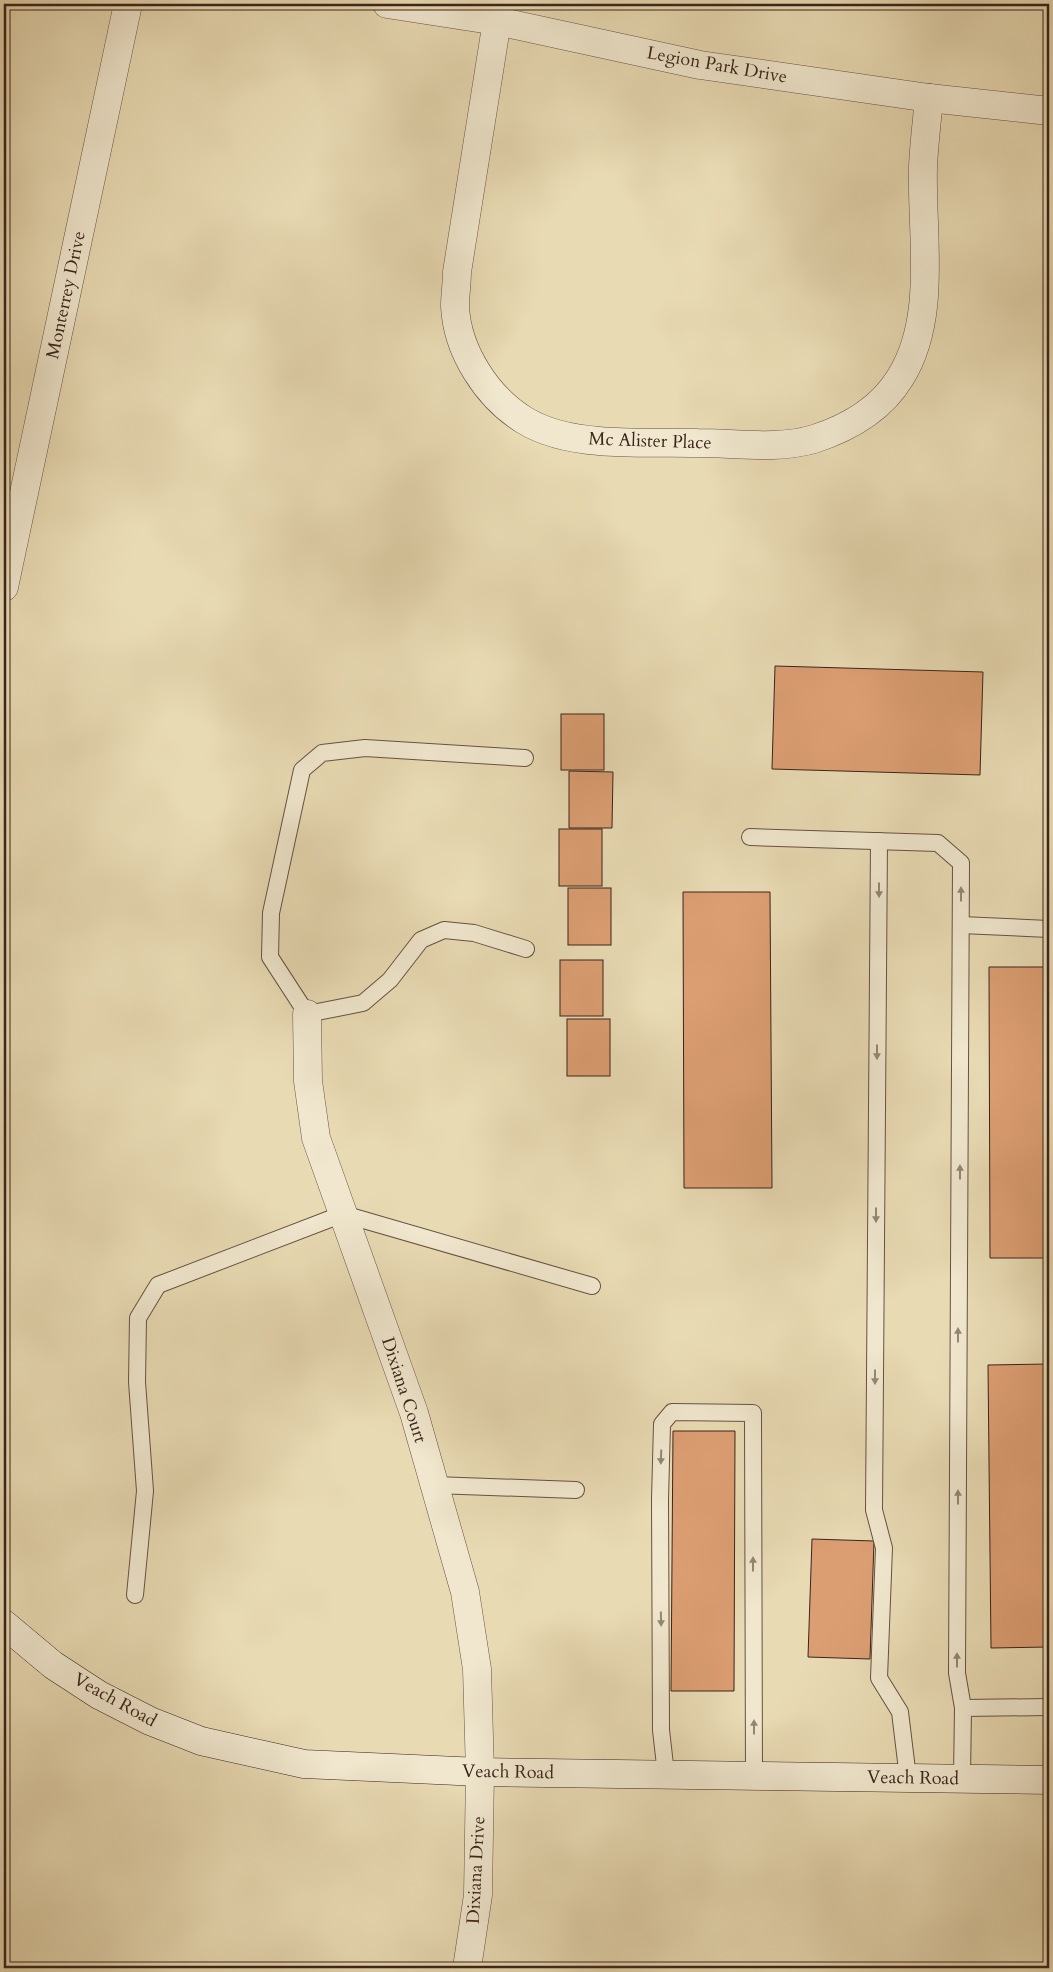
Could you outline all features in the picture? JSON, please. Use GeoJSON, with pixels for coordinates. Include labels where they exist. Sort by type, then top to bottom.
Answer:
{"type":"FeatureCollection","features":[{"type":"Feature","properties":{"kind":"street","name":"Monterrey Drive"},"geometry":{"type":"LineString","coordinates":[[4,587],[128,4]]}},
{"type":"Feature","properties":{"kind":"street","name":"Legion Park Drive"},"geometry":{"type":"LineString","coordinates":[[387,4],[497,20],[700,65],[929,98],[1049,111]]}},
{"type":"Feature","properties":{"kind":"street","name":"Mc Alister Place"},"geometry":{"type":"LineString","coordinates":[[497,20],[457,272],[455,308],[466,349],[476,372],[497,399],[525,420],[559,434],[598,441],[774,444],[812,439],[852,424],[876,407],[900,379],[912,354],[924,308],[923,166],[929,98]]}},
{"type":"Feature","properties":{"kind":"street","name":"Dixiana Court"},"geometry":{"type":"LineString","coordinates":[[307,1014],[308,1081],[316,1138],[414,1413],[465,1592],[477,1669],[480,1772]]}},
{"type":"Feature","properties":{"kind":"street","name":"Veach Road"},"geometry":{"type":"LineString","coordinates":[[4,1624],[53,1665],[99,1696],[150,1721],[201,1741],[304,1764],[480,1772],[1049,1780]]}},
{"type":"Feature","properties":{"kind":"street","name":"Dixiana Drive"},"geometry":{"type":"LineString","coordinates":[[467,1968],[478,1895],[480,1772]]}},
{"type":"Feature","properties":{"kind":"lane"},"geometry":{"type":"LineString","coordinates":[[526,758],[365,748],[322,753],[302,770],[271,913],[270,957],[307,1014],[363,1003],[390,980],[421,940],[444,930],[474,933],[526,948]]}},
{"type":"Feature","properties":{"kind":"lane"},"geometry":{"type":"LineString","coordinates":[[750,837],[938,843],[961,863],[957,1673],[963,1708],[962,1778]]}},
{"type":"Feature","properties":{"kind":"lane"},"geometry":{"type":"LineString","coordinates":[[879,841],[874,1510],[884,1548],[879,1678],[900,1712],[908,1778]]}},
{"type":"Feature","properties":{"kind":"lane"},"geometry":{"type":"LineString","coordinates":[[961,925],[1049,929]]}},
{"type":"Feature","properties":{"kind":"lane"},"geometry":{"type":"LineString","coordinates":[[135,1594],[145,1491],[138,1382],[138,1318],[158,1285],[343,1214],[592,1286]]}},
{"type":"Feature","properties":{"kind":"lane"},"geometry":{"type":"LineString","coordinates":[[666,1774],[661,1730],[660,1499],[662,1424],[672,1412],[753,1413],[754,1775]]}},
{"type":"Feature","properties":{"kind":"lane"},"geometry":{"type":"LineString","coordinates":[[434,1486],[576,1490]]}},
{"type":"Feature","properties":{"kind":"lane"},"geometry":{"type":"LineString","coordinates":[[963,1708],[1049,1707]]}},
{"type":"Feature","properties":{"kind":"building"},"geometry":{"type":"Polygon","coordinates":[[[775,666],[983,672],[980,775],[772,769],[775,666]]]}},
{"type":"Feature","properties":{"kind":"building"},"geometry":{"type":"Polygon","coordinates":[[[561,714],[604,714],[604,770],[561,770],[561,714]]]}},
{"type":"Feature","properties":{"kind":"building"},"geometry":{"type":"Polygon","coordinates":[[[569,771],[613,772],[612,828],[569,828],[569,771]]]}},
{"type":"Feature","properties":{"kind":"building"},"geometry":{"type":"Polygon","coordinates":[[[559,829],[602,829],[602,886],[559,886],[559,829]]]}},
{"type":"Feature","properties":{"kind":"building"},"geometry":{"type":"Polygon","coordinates":[[[568,888],[611,888],[611,945],[568,945],[568,888]]]}},
{"type":"Feature","properties":{"kind":"building"},"geometry":{"type":"Polygon","coordinates":[[[683,892],[770,892],[772,1188],[684,1188],[683,892]]]}},
{"type":"Feature","properties":{"kind":"building"},"geometry":{"type":"Polygon","coordinates":[[[560,960],[603,960],[603,1016],[560,1016],[560,960]]]}},
{"type":"Feature","properties":{"kind":"building"},"geometry":{"type":"Polygon","coordinates":[[[989,967],[1049,967],[1049,1258],[990,1258],[989,967]]]}},
{"type":"Feature","properties":{"kind":"building"},"geometry":{"type":"Polygon","coordinates":[[[567,1019],[610,1019],[610,1076],[567,1076],[567,1019]]]}},
{"type":"Feature","properties":{"kind":"building"},"geometry":{"type":"Polygon","coordinates":[[[1049,1364],[1049,1647],[991,1648],[988,1365],[1049,1364]]]}},
{"type":"Feature","properties":{"kind":"building"},"geometry":{"type":"Polygon","coordinates":[[[673,1431],[735,1431],[734,1691],[671,1691],[673,1431]]]}},
{"type":"Feature","properties":{"kind":"building"},"geometry":{"type":"Polygon","coordinates":[[[812,1539],[874,1541],[870,1659],[808,1657],[812,1539]]]}}]}
